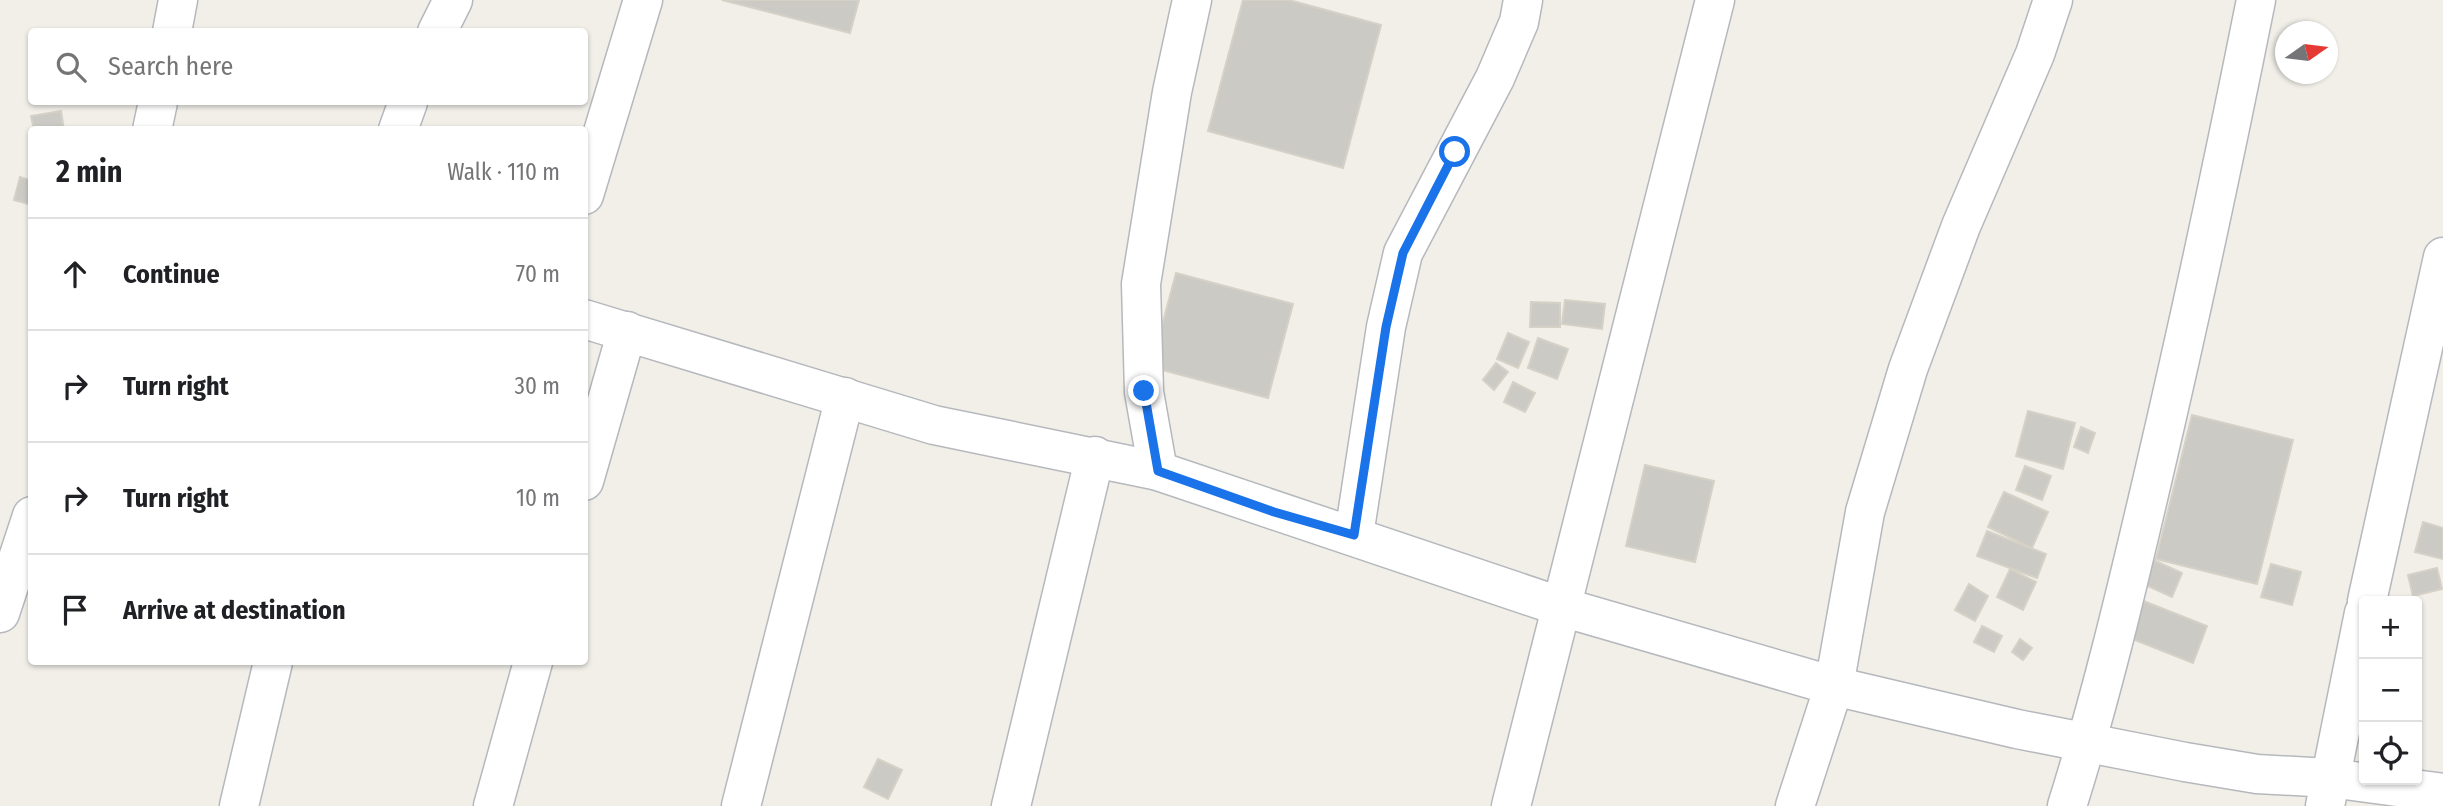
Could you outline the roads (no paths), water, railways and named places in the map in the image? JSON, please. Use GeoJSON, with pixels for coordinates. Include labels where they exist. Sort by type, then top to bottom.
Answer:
{"type":"FeatureCollection","features":[{"type":"Feature","properties":{"kind":"street"},"geometry":{"type":"LineString","coordinates":[[173,28],[178,0]]}},
{"type":"Feature","properties":{"kind":"street"},"geometry":{"type":"LineString","coordinates":[[439,28],[453,0]]}},
{"type":"Feature","properties":{"kind":"street"},"geometry":{"type":"LineString","coordinates":[[588,182],[643,0]]}},
{"type":"Feature","properties":{"kind":"street"},"geometry":{"type":"LineString","coordinates":[[1158,471],[1144,391],[1141,284],[1172,92],[1192,0]]}},
{"type":"Feature","properties":{"kind":"street"},"geometry":{"type":"LineString","coordinates":[[1354,535],[1386,327],[1403,253],[1495,78],[1518,22],[1523,0]]}},
{"type":"Feature","properties":{"kind":"street"},"geometry":{"type":"LineString","coordinates":[[1511,806],[1715,0]]}},
{"type":"Feature","properties":{"kind":"street"},"geometry":{"type":"LineString","coordinates":[[1795,806],[1834,686],[1866,512],[1908,369],[1961,226],[2035,54],[2053,0]]}},
{"type":"Feature","properties":{"kind":"street"},"geometry":{"type":"LineString","coordinates":[[2067,806],[2088,741],[2205,256],[2256,0]]}},
{"type":"Feature","properties":{"kind":"street"},"geometry":{"type":"LineString","coordinates":[[153,126],[157,105]]}},
{"type":"Feature","properties":{"kind":"street"},"geometry":{"type":"LineString","coordinates":[[399,126],[407,105]]}},
{"type":"Feature","properties":{"kind":"street"},"geometry":{"type":"LineString","coordinates":[[2368,596],[2443,257]]}},
{"type":"Feature","properties":{"kind":"street"},"geometry":{"type":"LineString","coordinates":[[588,320],[934,425],[1158,471],[1562,607],[1834,686],[2017,729],[2257,774],[2327,792],[2443,793]]}},
{"type":"Feature","properties":{"kind":"street"},"geometry":{"type":"LineString","coordinates":[[588,467],[627,331]]}},
{"type":"Feature","properties":{"kind":"street"},"geometry":{"type":"LineString","coordinates":[[741,806],[845,397]]}},
{"type":"Feature","properties":{"kind":"street"},"geometry":{"type":"LineString","coordinates":[[1011,806],[1095,456]]}},
{"type":"Feature","properties":{"kind":"street"},"geometry":{"type":"LineString","coordinates":[[0,612],[28,528]]}},
{"type":"Feature","properties":{"kind":"street"},"geometry":{"type":"LineString","coordinates":[[2327,792],[2359,637]]}},
{"type":"Feature","properties":{"kind":"street"},"geometry":{"type":"LineString","coordinates":[[239,806],[272,665]]}},
{"type":"Feature","properties":{"kind":"street"},"geometry":{"type":"LineString","coordinates":[[492,806],[532,665]]}}]}
